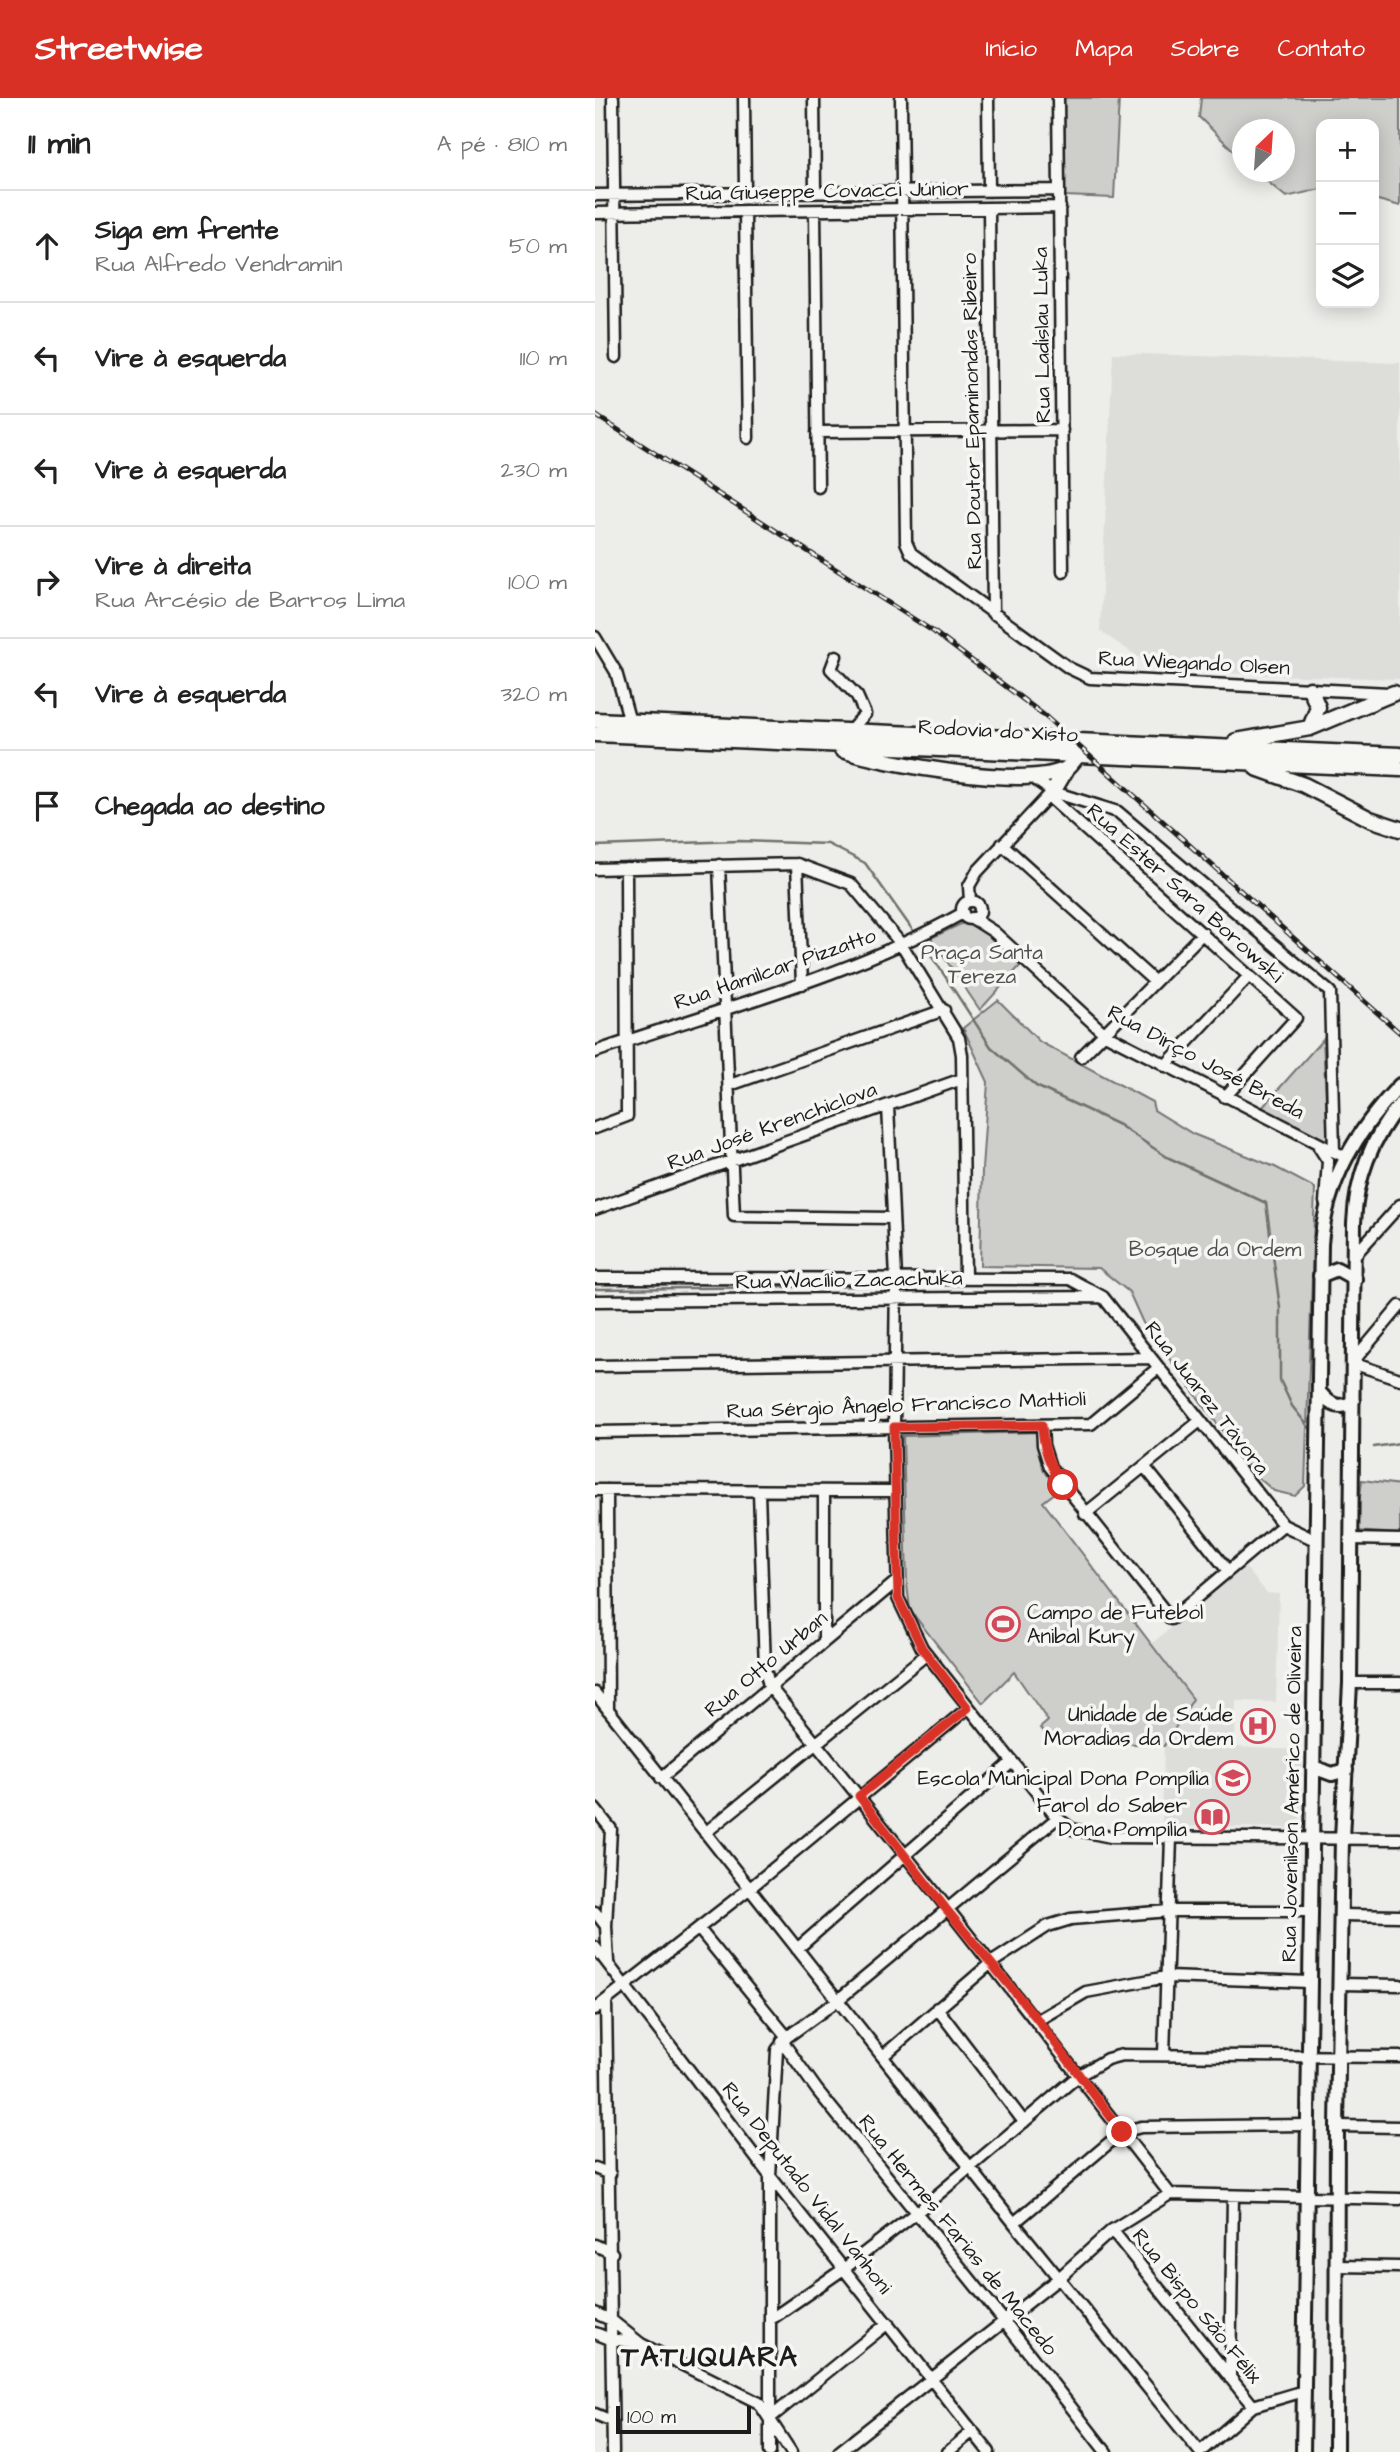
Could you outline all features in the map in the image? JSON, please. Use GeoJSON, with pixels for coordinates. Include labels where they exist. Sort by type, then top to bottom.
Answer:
{"type":"FeatureCollection","features":[{"type":"Feature","properties":{"kind":"highway"},"geometry":{"type":"LineString","coordinates":[[1310,689],[1318,707],[1310,728]]}},
{"type":"Feature","properties":{"kind":"highway"},"geometry":{"type":"LineString","coordinates":[[1195,746],[1280,736],[1310,728],[1397,693]]}},
{"type":"Feature","properties":{"kind":"highway","name":"Rodovia do Xisto"},"geometry":{"type":"LineString","coordinates":[[595,720],[1400,755]]}},
{"type":"Feature","properties":{"kind":"highway","name":"Rodovia do Xisto"},"geometry":{"type":"LineString","coordinates":[[595,734],[1400,769]]}},
{"type":"Feature","properties":{"kind":"highway"},"geometry":{"type":"LineString","coordinates":[[824,744],[897,764],[1033,778],[1066,770]]}},
{"type":"Feature","properties":{"kind":"highway"},"geometry":{"type":"LineString","coordinates":[[1050,794],[1078,755]]}},
{"type":"Feature","properties":{"kind":"highway"},"geometry":{"type":"LineString","coordinates":[[1234,762],[1304,785],[1370,819],[1400,829]]}},
{"type":"Feature","properties":{"kind":"main road"},"geometry":{"type":"LineString","coordinates":[[1322,1225],[1340,1154],[1400,1085]]}},
{"type":"Feature","properties":{"kind":"main road"},"geometry":{"type":"LineString","coordinates":[[1336,2452],[1337,2126],[1342,1838],[1350,1683],[1354,1210],[1361,1176],[1374,1142],[1400,1104]]}},
{"type":"Feature","properties":{"kind":"main road","name":"Rua Jovenilson Américo de Oliveira"},"geometry":{"type":"LineString","coordinates":[[1303,2452],[1310,1837],[1315,1541],[1321,1394],[1322,1225]]}},
{"type":"Feature","properties":{"kind":"main road"},"geometry":{"type":"LineString","coordinates":[[1320,1276],[1337,1269],[1355,1279]]}},
{"type":"Feature","properties":{"kind":"main road"},"geometry":{"type":"LineString","coordinates":[[1321,1394],[1328,1402],[1338,1406],[1353,1401]]}},
{"type":"Feature","properties":{"kind":"main road"},"geometry":{"type":"LineString","coordinates":[[1313,1767],[1332,1774],[1346,1770]]}},
{"type":"Feature","properties":{"kind":"street"},"geometry":{"type":"LineString","coordinates":[[614,98],[616,357]]}},
{"type":"Feature","properties":{"kind":"street"},"geometry":{"type":"LineString","coordinates":[[744,98],[745,193]]}},
{"type":"Feature","properties":{"kind":"street"},"geometry":{"type":"LineString","coordinates":[[814,98],[815,193]]}},
{"type":"Feature","properties":{"kind":"street"},"geometry":{"type":"LineString","coordinates":[[901,98],[905,431]]}},
{"type":"Feature","properties":{"kind":"street"},"geometry":{"type":"LineString","coordinates":[[988,98],[989,191]]}},
{"type":"Feature","properties":{"kind":"street","name":"Rua Ladislau Luka"},"geometry":{"type":"LineString","coordinates":[[1058,98],[1063,572]]}},
{"type":"Feature","properties":{"kind":"street","name":"Rua Giuseppe Covacci Júnior"},"geometry":{"type":"LineString","coordinates":[[595,195],[1059,190]]}},
{"type":"Feature","properties":{"kind":"street","name":"Rua Giuseppe Covacci Júnior"},"geometry":{"type":"LineString","coordinates":[[595,214],[1059,207]]}},
{"type":"Feature","properties":{"kind":"street","name":"Rua Doutor Epaminondas Ribeiro"},"geometry":{"type":"LineString","coordinates":[[989,208],[993,614]]}},
{"type":"Feature","properties":{"kind":"street"},"geometry":{"type":"LineString","coordinates":[[745,211],[748,438]]}},
{"type":"Feature","properties":{"kind":"street"},"geometry":{"type":"LineString","coordinates":[[815,211],[818,487]]}},
{"type":"Feature","properties":{"kind":"street"},"geometry":{"type":"LineString","coordinates":[[817,432],[1062,430]]}},
{"type":"Feature","properties":{"kind":"street","name":"Rua Wiegando Olsen"},"geometry":{"type":"LineString","coordinates":[[905,431],[906,542],[915,558],[1069,668],[1090,678],[1397,693]]}},
{"type":"Feature","properties":{"kind":"street"},"geometry":{"type":"LineString","coordinates":[[595,638],[616,672],[630,722]]}},
{"type":"Feature","properties":{"kind":"street"},"geometry":{"type":"LineString","coordinates":[[836,656],[831,669],[857,696],[865,714],[851,731]]}},
{"type":"Feature","properties":{"kind":"street"},"geometry":{"type":"LineString","coordinates":[[1033,778],[1050,794],[1118,811],[1330,992],[1340,1154]]}},
{"type":"Feature","properties":{"kind":"street"},"geometry":{"type":"LineString","coordinates":[[975,904],[963,905],[967,916],[979,913],[975,904],[972,878],[1050,794]]}},
{"type":"Feature","properties":{"kind":"street","name":"Rua Ester Sara Borowski"},"geometry":{"type":"LineString","coordinates":[[1050,794],[1296,1018],[1226,1097]]}},
{"type":"Feature","properties":{"kind":"street"},"geometry":{"type":"LineString","coordinates":[[1002,844],[1155,982]]}},
{"type":"Feature","properties":{"kind":"street"},"geometry":{"type":"LineString","coordinates":[[797,864],[801,984]]}},
{"type":"Feature","properties":{"kind":"street"},"geometry":{"type":"LineString","coordinates":[[595,869],[797,864],[851,884],[904,944],[959,1038],[963,1079],[965,1279]]}},
{"type":"Feature","properties":{"kind":"street"},"geometry":{"type":"LineString","coordinates":[[719,865],[734,1216],[893,1218]]}},
{"type":"Feature","properties":{"kind":"street"},"geometry":{"type":"LineString","coordinates":[[595,1128],[628,1116],[626,868]]}},
{"type":"Feature","properties":{"kind":"street","name":"Rua Dirço José Breda"},"geometry":{"type":"LineString","coordinates":[[975,904],[994,932]]}},
{"type":"Feature","properties":{"kind":"street","name":"Rua Dirço José Breda"},"geometry":{"type":"LineString","coordinates":[[967,916],[994,932],[1105,1034],[1340,1154]]}},
{"type":"Feature","properties":{"kind":"street","name":"Rua Hamilcar Pizzatto"},"geometry":{"type":"LineString","coordinates":[[595,1052],[801,984],[967,916]]}},
{"type":"Feature","properties":{"kind":"street"},"geometry":{"type":"LineString","coordinates":[[1081,1057],[1203,933]]}},
{"type":"Feature","properties":{"kind":"street"},"geometry":{"type":"LineString","coordinates":[[1165,1066],[1249,975]]}},
{"type":"Feature","properties":{"kind":"street"},"geometry":{"type":"LineString","coordinates":[[730,1085],[944,1010]]}},
{"type":"Feature","properties":{"kind":"street","name":"Rua José Krenchiclova"},"geometry":{"type":"LineString","coordinates":[[595,1209],[963,1079]]}},
{"type":"Feature","properties":{"kind":"street"},"geometry":{"type":"LineString","coordinates":[[888,1106],[896,1279],[893,1360],[897,1581],[903,1613],[926,1654],[1057,1818],[1072,1829],[1111,1837],[1400,1839]]}},
{"type":"Feature","properties":{"kind":"street","name":"Rua Jovenilson Américo de Oliveira"},"geometry":{"type":"LineString","coordinates":[[1314,1142],[1328,1161],[1322,1225]]}},
{"type":"Feature","properties":{"kind":"street"},"geometry":{"type":"LineString","coordinates":[[1353,1257],[1400,1205]]}},
{"type":"Feature","properties":{"kind":"street","name":"Rua Wacílio Zacachuka"},"geometry":{"type":"LineString","coordinates":[[595,1278],[1070,1279]]}},
{"type":"Feature","properties":{"kind":"street","name":"Rua Juarez Távora"},"geometry":{"type":"LineString","coordinates":[[1070,1279],[1103,1297],[1283,1525],[1315,1541]]}},
{"type":"Feature","properties":{"kind":"street","name":"Rua Wacílio Zacachuka"},"geometry":{"type":"LineString","coordinates":[[595,1301],[1103,1297]]}},
{"type":"Feature","properties":{"kind":"street"},"geometry":{"type":"LineString","coordinates":[[1400,1306],[1352,1363],[1400,1379]]}},
{"type":"Feature","properties":{"kind":"street"},"geometry":{"type":"LineString","coordinates":[[595,1366],[1150,1358]]}},
{"type":"Feature","properties":{"kind":"street","name":"Rua Sérgio Ângelo Francisco Mattioli"},"geometry":{"type":"LineString","coordinates":[[595,1432],[1090,1424],[1158,1368]]}},
{"type":"Feature","properties":{"kind":"street"},"geometry":{"type":"LineString","coordinates":[[1085,1514],[1200,1421]]}},
{"type":"Feature","properties":{"kind":"street"},"geometry":{"type":"LineString","coordinates":[[1042,1425],[1043,1445],[1050,1467],[1171,1619],[1283,1525]]}},
{"type":"Feature","properties":{"kind":"street"},"geometry":{"type":"LineString","coordinates":[[1144,1466],[1228,1571]]}},
{"type":"Feature","properties":{"kind":"street"},"geometry":{"type":"LineString","coordinates":[[595,1490],[895,1491]]}},
{"type":"Feature","properties":{"kind":"street"},"geometry":{"type":"LineString","coordinates":[[607,1490],[608,1711]]}},
{"type":"Feature","properties":{"kind":"street"},"geometry":{"type":"LineString","coordinates":[[759,1492],[765,1668],[769,1686],[1038,2020],[1170,2194]]}},
{"type":"Feature","properties":{"kind":"street"},"geometry":{"type":"LineString","coordinates":[[824,1492],[824,1639]]}},
{"type":"Feature","properties":{"kind":"street"},"geometry":{"type":"LineString","coordinates":[[1352,1539],[1400,1540]]}},
{"type":"Feature","properties":{"kind":"street","name":"Rua Otto Urban"},"geometry":{"type":"LineString","coordinates":[[661,1777],[897,1581]]}},
{"type":"Feature","properties":{"kind":"street"},"geometry":{"type":"LineString","coordinates":[[705,1833],[926,1654]]}},
{"type":"Feature","properties":{"kind":"street"},"geometry":{"type":"LineString","coordinates":[[1350,1683],[1400,1683]]}},
{"type":"Feature","properties":{"kind":"street"},"geometry":{"type":"LineString","coordinates":[[595,1693],[1014,2223],[1200,2452],[1252,2406],[1304,2390]]}},
{"type":"Feature","properties":{"kind":"street"},"geometry":{"type":"LineString","coordinates":[[595,2009],[750,1888],[968,1708]]}},
{"type":"Feature","properties":{"kind":"street"},"geometry":{"type":"LineString","coordinates":[[797,1949],[902,1854],[1012,1762]]}},
{"type":"Feature","properties":{"kind":"street"},"geometry":{"type":"LineString","coordinates":[[595,1809],[611,1829],[606,1926],[608,1962],[595,1956]]}},
{"type":"Feature","properties":{"kind":"street"},"geometry":{"type":"LineString","coordinates":[[770,2452],[770,2176],[774,2063],[784,2039],[838,2000],[1057,1818]]}},
{"type":"Feature","properties":{"kind":"street"},"geometry":{"type":"LineString","coordinates":[[1164,2055],[1171,1837]]}},
{"type":"Feature","properties":{"kind":"street"},"geometry":{"type":"LineString","coordinates":[[883,2056],[991,1963],[1048,1926],[1071,1919],[1169,1911],[1310,1912]]}},
{"type":"Feature","properties":{"kind":"street"},"geometry":{"type":"LineString","coordinates":[[595,1912],[606,1926]]}},
{"type":"Feature","properties":{"kind":"street"},"geometry":{"type":"LineString","coordinates":[[1341,1915],[1400,1916]]}},
{"type":"Feature","properties":{"kind":"street","name":"Rua Hermes Farias de Macedo"},"geometry":{"type":"LineString","coordinates":[[699,1929],[916,2213],[1005,2321],[1106,2452]]}},
{"type":"Feature","properties":{"kind":"street"},"geometry":{"type":"LineString","coordinates":[[595,1946],[608,1938]]}},
{"type":"Feature","properties":{"kind":"street","name":"Rua Deputado Vidal Vanhoni"},"geometry":{"type":"LineString","coordinates":[[595,1946],[770,2176],[989,2452]]}},
{"type":"Feature","properties":{"kind":"street"},"geometry":{"type":"LineString","coordinates":[[1038,2020],[1086,1992],[1167,1977],[1309,1982]]}},
{"type":"Feature","properties":{"kind":"street"},"geometry":{"type":"LineString","coordinates":[[1340,1984],[1400,1985]]}},
{"type":"Feature","properties":{"kind":"street"},"geometry":{"type":"LineString","coordinates":[[606,2001],[613,2253],[610,2339],[613,2452]]}},
{"type":"Feature","properties":{"kind":"street"},"geometry":{"type":"LineString","coordinates":[[937,2008],[1024,2122]]}},
{"type":"Feature","properties":{"kind":"street"},"geometry":{"type":"LineString","coordinates":[[771,2319],[845,2268],[916,2213],[1078,2076],[1107,2059],[1122,2055],[1400,2057]]}},
{"type":"Feature","properties":{"kind":"street"},"geometry":{"type":"LineString","coordinates":[[1014,2223],[1122,2132],[1141,2127],[1307,2125]]}},
{"type":"Feature","properties":{"kind":"street"},"geometry":{"type":"LineString","coordinates":[[1337,2126],[1400,2127]]}},
{"type":"Feature","properties":{"kind":"street"},"geometry":{"type":"LineString","coordinates":[[595,2168],[610,2174]]}},
{"type":"Feature","properties":{"kind":"street"},"geometry":{"type":"LineString","coordinates":[[839,2452],[1059,2278],[1112,2230],[1170,2194],[1400,2199]]}},
{"type":"Feature","properties":{"kind":"street"},"geometry":{"type":"LineString","coordinates":[[1230,2379],[1233,2197]]}},
{"type":"Feature","properties":{"kind":"street","name":"Rua Bispo São Félix"},"geometry":{"type":"LineString","coordinates":[[1112,2230],[1252,2406]]}},
{"type":"Feature","properties":{"kind":"street"},"geometry":{"type":"LineString","coordinates":[[595,2245],[613,2253]]}},
{"type":"Feature","properties":{"kind":"street"},"geometry":{"type":"LineString","coordinates":[[1336,2266],[1400,2267]]}},
{"type":"Feature","properties":{"kind":"street"},"geometry":{"type":"LineString","coordinates":[[595,2313],[611,2320],[641,2344],[759,2403],[791,2452]]}},
{"type":"Feature","properties":{"kind":"street"},"geometry":{"type":"LineString","coordinates":[[770,2418],[888,2323]]}},
{"type":"Feature","properties":{"kind":"street"},"geometry":{"type":"LineString","coordinates":[[595,2333],[610,2339],[641,2344]]}},
{"type":"Feature","properties":{"kind":"street"},"geometry":{"type":"LineString","coordinates":[[595,2414],[612,2421]]}},
{"type":"Feature","properties":{"kind":"street"},"geometry":{"type":"LineString","coordinates":[[948,2452],[973,2431]]}},
{"type":"Feature","properties":{"kind":"shaded area"},"geometry":{"type":"Polygon","coordinates":[[[1113,353],[1400,363],[1400,679],[1159,671],[1100,631],[1113,353]]]}},
{"type":"Feature","properties":{"kind":"shaded area"},"geometry":{"type":"Polygon","coordinates":[[[1245,1567],[1267,1593],[1279,1594],[1276,1702],[1236,1701],[1235,1747],[1303,1750],[1300,1828],[1162,1826],[1164,1746],[1193,1699],[1151,1644],[1245,1567]]]}},
{"type":"Feature","properties":{"kind":"green space"},"geometry":{"type":"Polygon","coordinates":[[[1064,98],[1119,98],[1114,198],[1065,196],[1064,98]]]}},
{"type":"Feature","properties":{"kind":"green space"},"geometry":{"type":"Polygon","coordinates":[[[1201,98],[1400,98],[1400,206],[1379,200],[1379,119],[1316,119],[1316,190],[1286,197],[1268,182],[1295,182],[1295,119],[1232,119],[1232,149],[1199,117],[1201,98]]]}},
{"type":"Feature","properties":{"kind":"green space","name":"Praça Santa Tereza"},"geometry":{"type":"Polygon","coordinates":[[[963,923],[985,930],[1020,966],[980,1010],[931,938],[963,923]]]}},
{"type":"Feature","properties":{"kind":"green space","name":"Bosque da Ordem"},"geometry":{"type":"Polygon","coordinates":[[[998,1000],[1040,1042],[1152,1102],[1154,1110],[1193,1134],[1275,1167],[1315,1188],[1305,1486],[1295,1496],[1274,1491],[1254,1474],[1143,1323],[1129,1292],[1099,1268],[980,1266],[982,1169],[988,1082],[963,1028],[998,1000]]]}},
{"type":"Feature","properties":{"kind":"green space"},"geometry":{"type":"Polygon","coordinates":[[[1323,1039],[1328,1143],[1261,1109],[1323,1039]]]}},
{"type":"Feature","properties":{"kind":"green space"},"geometry":{"type":"Polygon","coordinates":[[[1038,1432],[1041,1464],[1060,1489],[1043,1502],[1193,1699],[1164,1746],[1049,1738],[1040,1728],[1048,1721],[1014,1672],[983,1703],[910,1610],[903,1436],[1038,1432]]]}},
{"type":"Feature","properties":{"kind":"green space"},"geometry":{"type":"Polygon","coordinates":[[[1362,1480],[1400,1485],[1400,1534],[1356,1531],[1362,1480]]]}},
{"type":"Feature","properties":{"kind":"waterway"},"geometry":{"type":"LineString","coordinates":[[595,846],[739,841],[828,844],[865,863],[939,967],[991,1047],[1036,1086],[1119,1125],[1167,1157],[1266,1203],[1280,1308],[1280,1380],[1292,1406],[1311,1430]]}},
{"type":"Feature","properties":{"kind":"waterway"},"geometry":{"type":"LineString","coordinates":[[595,1289],[879,1286]]}},
{"type":"Feature","properties":{"kind":"waterway"},"geometry":{"type":"LineString","coordinates":[[1374,1447],[1400,1443]]}},
{"type":"Feature","properties":{"kind":"railway"},"geometry":{"type":"LineString","coordinates":[[595,415],[934,632],[1045,716],[1400,1033]]}},
{"type":"Feature","properties":{"kind":"place","name":"Campo de Futebol Anibal Kury"},"geometry":{"type":"Point","coordinates":[1003,1624]}},
{"type":"Feature","properties":{"kind":"place","name":"Unidade de Saúde Moradias da Ordem"},"geometry":{"type":"Point","coordinates":[1258,1726]}},
{"type":"Feature","properties":{"kind":"place","name":"Escola Municipal Dona Pompília"},"geometry":{"type":"Point","coordinates":[1233,1778]}},
{"type":"Feature","properties":{"kind":"place","name":"Farol do Saber Dona Pompília"},"geometry":{"type":"Point","coordinates":[1212,1817]}},
{"type":"Feature","properties":{"kind":"district","name":"TATUQUARA"},"geometry":{"type":"Point","coordinates":[710,2357]}},
{"type":"Feature","properties":{"kind":"route"},"geometry":{"type":"LineString","coordinates":[[1063,1485],[1050,1467],[1043,1445],[1042,1425],[894,1427],[898,1598],[922,1648],[968,1708],[859,1796],[902,1854],[1038,2020],[1122,2132]]}}]}
